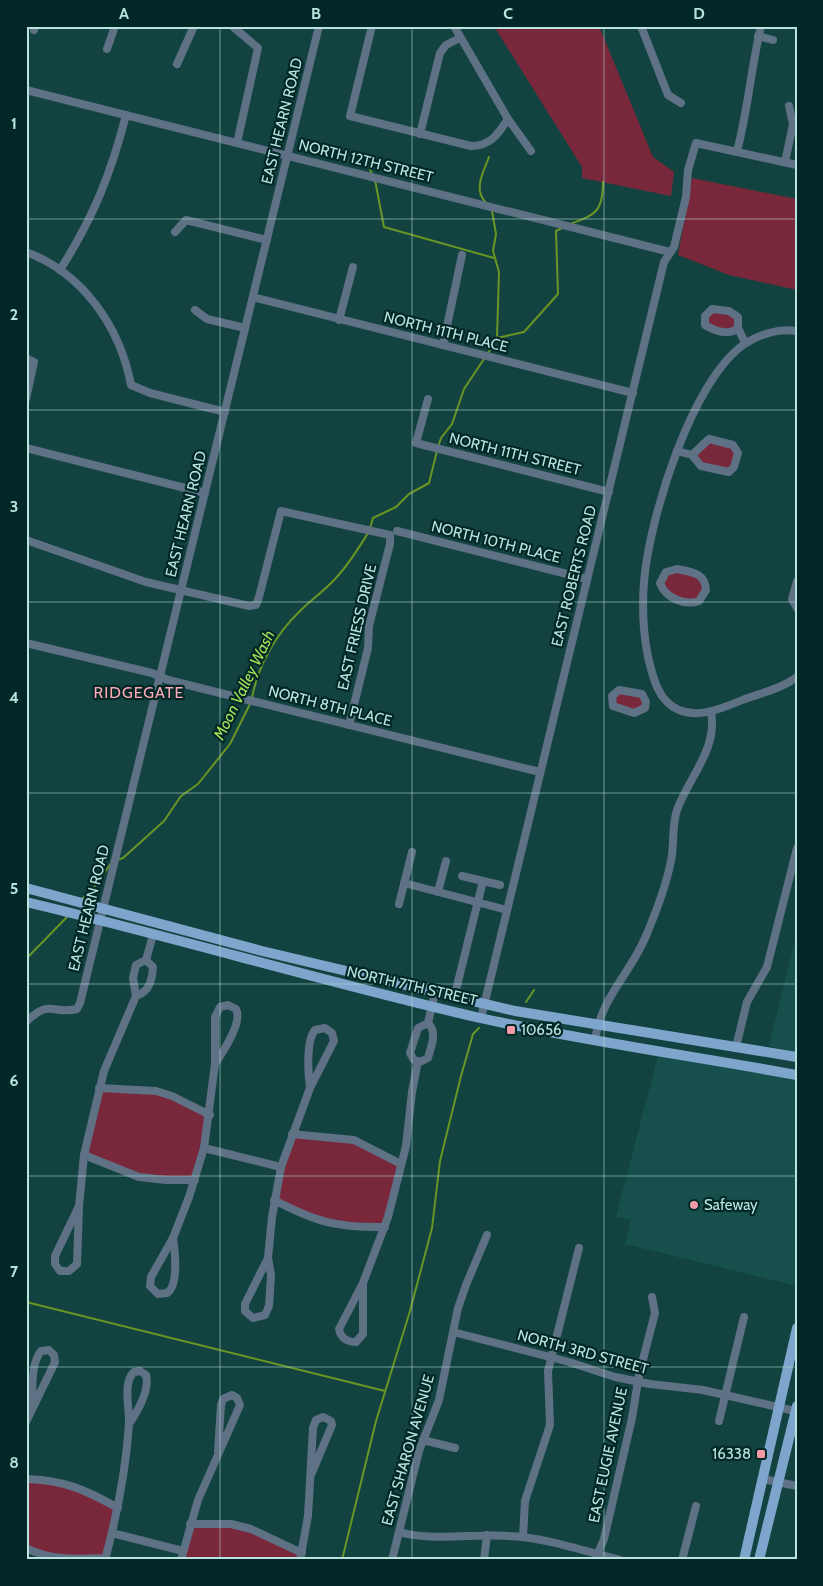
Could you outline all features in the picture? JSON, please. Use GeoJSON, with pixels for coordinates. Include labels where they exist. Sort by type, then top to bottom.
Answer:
{"type":"FeatureCollection","features":[{"type":"Feature","properties":{"kind":"main road","name":"NORTH 7TH STREET"},"geometry":{"type":"LineString","coordinates":[[26,888],[301,961],[454,998],[797,1057]]}},
{"type":"Feature","properties":{"kind":"main road","name":"NORTH 7TH STREET"},"geometry":{"type":"LineString","coordinates":[[26,902],[100,919],[298,974],[481,1018],[797,1075]]}},
{"type":"Feature","properties":{"kind":"main road"},"geometry":{"type":"LineString","coordinates":[[298,974],[301,961]]}},
{"type":"Feature","properties":{"kind":"main road"},"geometry":{"type":"LineString","coordinates":[[744,1560],[797,1328]]}},
{"type":"Feature","properties":{"kind":"main road"},"geometry":{"type":"LineString","coordinates":[[759,1560],[796,1409]]}},
{"type":"Feature","properties":{"kind":"street"},"geometry":{"type":"LineString","coordinates":[[107,49],[115,26]]}},
{"type":"Feature","properties":{"kind":"street"},"geometry":{"type":"LineString","coordinates":[[177,64],[194,26]]}},
{"type":"Feature","properties":{"kind":"street"},"geometry":{"type":"LineString","coordinates":[[232,26],[258,48],[237,143]]}},
{"type":"Feature","properties":{"kind":"street","name":"EAST HEARN ROAD"},"geometry":{"type":"LineString","coordinates":[[26,1022],[33,1015],[50,1007],[78,1009],[319,26]]}},
{"type":"Feature","properties":{"kind":"street"},"geometry":{"type":"LineString","coordinates":[[372,26],[350,116],[420,134],[480,146],[496,137],[508,119]]}},
{"type":"Feature","properties":{"kind":"street"},"geometry":{"type":"LineString","coordinates":[[454,26],[508,119],[531,152]]}},
{"type":"Feature","properties":{"kind":"street"},"geometry":{"type":"LineString","coordinates":[[641,26],[668,95],[681,103]]}},
{"type":"Feature","properties":{"kind":"street"},"geometry":{"type":"LineString","coordinates":[[761,26],[751,68],[746,114],[737,151],[797,165]]}},
{"type":"Feature","properties":{"kind":"street"},"geometry":{"type":"LineString","coordinates":[[758,36],[773,40]]}},
{"type":"Feature","properties":{"kind":"street"},"geometry":{"type":"LineString","coordinates":[[420,134],[437,61],[446,45],[460,38]]}},
{"type":"Feature","properties":{"kind":"street","name":"NORTH 12TH STREET"},"geometry":{"type":"LineString","coordinates":[[26,90],[670,252]]}},
{"type":"Feature","properties":{"kind":"street"},"geometry":{"type":"LineString","coordinates":[[785,162],[793,124],[789,106]]}},
{"type":"Feature","properties":{"kind":"street"},"geometry":{"type":"LineString","coordinates":[[60,270],[99,201],[115,158],[126,115]]}},
{"type":"Feature","properties":{"kind":"street","name":"EAST ROBERTS ROAD"},"geometry":{"type":"LineString","coordinates":[[481,1018],[664,262],[674,247],[684,206],[686,178],[696,143],[737,151]]}},
{"type":"Feature","properties":{"kind":"street"},"geometry":{"type":"LineString","coordinates":[[175,232],[186,220],[267,240]]}},
{"type":"Feature","properties":{"kind":"street"},"geometry":{"type":"LineString","coordinates":[[26,252],[51,263],[60,270],[78,285],[106,318],[127,364],[131,385],[150,393],[225,412]]}},
{"type":"Feature","properties":{"kind":"street"},"geometry":{"type":"LineString","coordinates":[[443,345],[462,255]]}},
{"type":"Feature","properties":{"kind":"street"},"geometry":{"type":"LineString","coordinates":[[339,320],[353,267]]}},
{"type":"Feature","properties":{"kind":"street","name":"NORTH 11TH PLACE"},"geometry":{"type":"LineString","coordinates":[[253,298],[633,393]]}},
{"type":"Feature","properties":{"kind":"street"},"geometry":{"type":"LineString","coordinates":[[738,328],[727,332],[714,330],[706,325],[705,316],[712,309],[735,313],[740,321],[738,328],[745,344]]}},
{"type":"Feature","properties":{"kind":"street"},"geometry":{"type":"LineString","coordinates":[[195,310],[207,318],[245,328]]}},
{"type":"Feature","properties":{"kind":"street"},"geometry":{"type":"LineString","coordinates":[[797,331],[772,332],[745,344],[716,375],[703,395],[677,451],[647,553],[642,613],[644,638],[654,683],[666,702],[680,710],[694,713],[711,712],[797,677]]}},
{"type":"Feature","properties":{"kind":"street"},"geometry":{"type":"LineString","coordinates":[[26,399],[30,360]]}},
{"type":"Feature","properties":{"kind":"street","name":"NORTH 11TH STREET"},"geometry":{"type":"LineString","coordinates":[[428,399],[416,443],[609,492]]}},
{"type":"Feature","properties":{"kind":"street"},"geometry":{"type":"LineString","coordinates":[[677,451],[692,455],[702,466],[729,472],[734,467],[738,453],[733,445],[709,439],[692,455]]}},
{"type":"Feature","properties":{"kind":"street"},"geometry":{"type":"LineString","coordinates":[[26,448],[205,493]]}},
{"type":"Feature","properties":{"kind":"street","name":"EAST FRIESS DRIVE"},"geometry":{"type":"LineString","coordinates":[[181,590],[249,606],[256,605],[281,511],[390,535],[390,544],[369,626],[368,648],[349,725]]}},
{"type":"Feature","properties":{"kind":"street","name":"NORTH 10TH PLACE"},"geometry":{"type":"LineString","coordinates":[[397,531],[587,579]]}},
{"type":"Feature","properties":{"kind":"street"},"geometry":{"type":"LineString","coordinates":[[26,540],[123,574],[181,590]]}},
{"type":"Feature","properties":{"kind":"street"},"geometry":{"type":"LineString","coordinates":[[677,570],[696,573],[702,577],[706,590],[699,601],[694,603],[670,596],[665,592],[660,583],[666,572],[677,570]]}},
{"type":"Feature","properties":{"kind":"street"},"geometry":{"type":"LineString","coordinates":[[797,581],[792,598],[797,608]]}},
{"type":"Feature","properties":{"kind":"street"},"geometry":{"type":"LineString","coordinates":[[644,582],[660,583]]}},
{"type":"Feature","properties":{"kind":"street","name":"NORTH 8TH PLACE"},"geometry":{"type":"LineString","coordinates":[[26,642],[540,772]]}},
{"type":"Feature","properties":{"kind":"street"},"geometry":{"type":"LineString","coordinates":[[619,690],[636,692],[645,697],[645,708],[639,713],[621,710],[612,706],[611,701],[614,692],[619,690]]}},
{"type":"Feature","properties":{"kind":"street"},"geometry":{"type":"LineString","coordinates":[[645,697],[659,690]]}},
{"type":"Feature","properties":{"kind":"street"},"geometry":{"type":"LineString","coordinates":[[595,1039],[598,1024],[607,1001],[636,958],[648,932],[668,876],[676,812],[711,740],[713,725],[711,712]]}},
{"type":"Feature","properties":{"kind":"street"},"geometry":{"type":"LineString","coordinates":[[736,1047],[747,1002],[767,967],[797,850]]}},
{"type":"Feature","properties":{"kind":"street"},"geometry":{"type":"LineString","coordinates":[[399,904],[412,852]]}},
{"type":"Feature","properties":{"kind":"street"},"geometry":{"type":"LineString","coordinates":[[438,892],[446,861]]}},
{"type":"Feature","properties":{"kind":"street"},"geometry":{"type":"LineString","coordinates":[[462,876],[500,885]]}},
{"type":"Feature","properties":{"kind":"street"},"geometry":{"type":"LineString","coordinates":[[454,998],[483,881]]}},
{"type":"Feature","properties":{"kind":"street"},"geometry":{"type":"LineString","coordinates":[[404,883],[507,910]]}},
{"type":"Feature","properties":{"kind":"street"},"geometry":{"type":"LineString","coordinates":[[146,960],[153,935]]}},
{"type":"Feature","properties":{"kind":"street"},"geometry":{"type":"LineString","coordinates":[[79,1206],[55,1256],[55,1264],[60,1271],[69,1272],[77,1264],[79,1206],[84,1156],[99,1088],[110,1053],[129,1017],[136,996],[134,972],[138,962],[146,960]]}},
{"type":"Feature","properties":{"kind":"street"},"geometry":{"type":"LineString","coordinates":[[136,996],[145,992],[151,982],[153,967],[146,960]]}},
{"type":"Feature","properties":{"kind":"street"},"geometry":{"type":"LineString","coordinates":[[428,1023],[418,1028],[415,1032],[410,1054],[414,1060],[418,1061],[428,1058],[434,1032],[428,1023],[435,993]]}},
{"type":"Feature","properties":{"kind":"street"},"geometry":{"type":"LineString","coordinates":[[173,1238],[174,1285],[170,1291],[158,1294],[152,1290],[150,1282],[173,1238],[195,1180],[204,1148],[210,1115],[215,1064],[213,1046],[216,1012],[222,1005],[231,1006],[236,1009],[239,1018],[225,1049],[215,1064]]}},
{"type":"Feature","properties":{"kind":"street"},"geometry":{"type":"LineString","coordinates":[[268,1258],[245,1304],[246,1311],[253,1318],[262,1317],[268,1311],[271,1275],[268,1258],[274,1200],[281,1167],[292,1134],[310,1088],[334,1042],[332,1032],[325,1028],[315,1030],[310,1038],[308,1074],[310,1088]]}},
{"type":"Feature","properties":{"kind":"street"},"geometry":{"type":"LineString","coordinates":[[363,1283],[363,1334],[356,1342],[346,1340],[342,1338],[339,1329],[363,1283],[385,1227],[401,1164],[418,1061]]}},
{"type":"Feature","properties":{"kind":"street"},"geometry":{"type":"LineString","coordinates":[[99,1088],[156,1092],[172,1096],[210,1115]]}},
{"type":"Feature","properties":{"kind":"street"},"geometry":{"type":"LineString","coordinates":[[292,1134],[354,1140],[401,1164]]}},
{"type":"Feature","properties":{"kind":"street"},"geometry":{"type":"LineString","coordinates":[[204,1148],[281,1167]]}},
{"type":"Feature","properties":{"kind":"street"},"geometry":{"type":"LineString","coordinates":[[84,1156],[139,1177],[166,1180],[195,1180]]}},
{"type":"Feature","properties":{"kind":"street"},"geometry":{"type":"LineString","coordinates":[[274,1200],[323,1222],[341,1226],[385,1227]]}},
{"type":"Feature","properties":{"kind":"street","name":"EAST SHARON AVENUE"},"geometry":{"type":"LineString","coordinates":[[392,1560],[423,1440],[440,1400],[453,1332],[466,1285],[487,1235]]}},
{"type":"Feature","properties":{"kind":"street"},"geometry":{"type":"LineString","coordinates":[[523,1537],[525,1501],[550,1425],[551,1408],[547,1383],[552,1357],[579,1248]]}},
{"type":"Feature","properties":{"kind":"street","name":"EAST EUGIE AVENUE"},"geometry":{"type":"LineString","coordinates":[[596,1557],[604,1539],[655,1313],[652,1297]]}},
{"type":"Feature","properties":{"kind":"street"},"geometry":{"type":"LineString","coordinates":[[719,1421],[744,1317]]}},
{"type":"Feature","properties":{"kind":"street","name":"NORTH 3RD STREET"},"geometry":{"type":"LineString","coordinates":[[453,1332],[552,1357],[638,1382],[725,1394],[779,1407],[796,1409]]}},
{"type":"Feature","properties":{"kind":"street"},"geometry":{"type":"LineString","coordinates":[[26,1422],[33,1404],[40,1394],[55,1362],[54,1355],[49,1350],[41,1351],[38,1357],[32,1391],[33,1404]]}},
{"type":"Feature","properties":{"kind":"street"},"geometry":{"type":"LineString","coordinates":[[26,1548],[64,1559],[105,1559],[118,1508],[129,1424],[129,1380],[134,1372],[140,1371],[146,1375],[147,1383],[137,1411],[129,1424]]}},
{"type":"Feature","properties":{"kind":"street"},"geometry":{"type":"LineString","coordinates":[[181,1560],[190,1524],[218,1451],[240,1405],[236,1398],[232,1396],[224,1399],[221,1405],[218,1451]]}},
{"type":"Feature","properties":{"kind":"street"},"geometry":{"type":"LineString","coordinates":[[190,1524],[231,1524],[251,1529],[301,1556],[311,1474],[314,1424],[319,1418],[323,1417],[331,1421],[332,1425],[311,1474]]}},
{"type":"Feature","properties":{"kind":"street"},"geometry":{"type":"LineString","coordinates":[[423,1440],[455,1448]]}},
{"type":"Feature","properties":{"kind":"street"},"geometry":{"type":"LineString","coordinates":[[762,1478],[797,1486]]}},
{"type":"Feature","properties":{"kind":"street"},"geometry":{"type":"LineString","coordinates":[[26,1479],[47,1480],[83,1489],[118,1508]]}},
{"type":"Feature","properties":{"kind":"street"},"geometry":{"type":"LineString","coordinates":[[682,1560],[696,1506]]}},
{"type":"Feature","properties":{"kind":"street"},"geometry":{"type":"LineString","coordinates":[[399,1532],[428,1538],[487,1535],[523,1537],[596,1557],[620,1560]]}},
{"type":"Feature","properties":{"kind":"street"},"geometry":{"type":"LineString","coordinates":[[112,1533],[183,1551]]}},
{"type":"Feature","properties":{"kind":"street"},"geometry":{"type":"LineString","coordinates":[[484,1560],[487,1535]]}},
{"type":"Feature","properties":{"kind":"shaded area"},"geometry":{"type":"Polygon","coordinates":[[[494,26],[599,26],[653,157],[674,172],[671,196],[582,178],[582,167],[494,26]]]}},
{"type":"Feature","properties":{"kind":"shaded area"},"geometry":{"type":"Polygon","coordinates":[[[692,178],[797,199],[797,290],[729,275],[678,255],[692,178]]]}},
{"type":"Feature","properties":{"kind":"shaded area"},"geometry":{"type":"Polygon","coordinates":[[[707,311],[735,313],[736,330],[709,328],[705,316],[707,311]]]}},
{"type":"Feature","properties":{"kind":"shaded area"},"geometry":{"type":"Polygon","coordinates":[[[709,439],[736,449],[729,472],[701,466],[692,455],[709,439]]]}},
{"type":"Feature","properties":{"kind":"shaded area"},"geometry":{"type":"Polygon","coordinates":[[[666,572],[696,573],[706,584],[694,603],[665,592],[662,577],[666,572]]]}},
{"type":"Feature","properties":{"kind":"shaded area"},"geometry":{"type":"Polygon","coordinates":[[[615,692],[642,694],[645,708],[621,710],[612,696],[615,692]]]}},
{"type":"Feature","properties":{"kind":"shaded area"},"geometry":{"type":"Polygon","coordinates":[[[797,932],[797,1051],[793,1051],[769,1046],[797,932]]]}},
{"type":"Feature","properties":{"kind":"shaded area"},"geometry":{"type":"Polygon","coordinates":[[[658,1055],[797,1080],[797,1286],[625,1244],[631,1220],[616,1217],[658,1055]]]}},
{"type":"Feature","properties":{"kind":"shaded area"},"geometry":{"type":"Polygon","coordinates":[[[99,1088],[148,1090],[210,1115],[195,1180],[147,1179],[84,1155],[99,1088]]]}},
{"type":"Feature","properties":{"kind":"shaded area"},"geometry":{"type":"Polygon","coordinates":[[[292,1134],[346,1139],[401,1164],[385,1227],[341,1226],[274,1200],[292,1134]]]}},
{"type":"Feature","properties":{"kind":"shaded area"},"geometry":{"type":"Polygon","coordinates":[[[26,1479],[47,1480],[118,1508],[105,1558],[64,1559],[26,1548],[26,1479]]]}},
{"type":"Feature","properties":{"kind":"shaded area"},"geometry":{"type":"Polygon","coordinates":[[[190,1524],[231,1524],[302,1553],[300,1560],[181,1560],[190,1524]]]}},
{"type":"Feature","properties":{"kind":"waterway"},"geometry":{"type":"LineString","coordinates":[[486,203],[480,192],[480,181],[489,157]]}},
{"type":"Feature","properties":{"kind":"waterway"},"geometry":{"type":"LineString","coordinates":[[367,162],[372,174]]}},
{"type":"Feature","properties":{"kind":"waterway"},"geometry":{"type":"LineString","coordinates":[[375,180],[384,227],[494,258]]}},
{"type":"Feature","properties":{"kind":"waterway","name":"Moon Valley Wash"},"geometry":{"type":"LineString","coordinates":[[570,224],[586,218],[596,210],[602,200],[603,182]]}},
{"type":"Feature","properties":{"kind":"waterway"},"geometry":{"type":"LineString","coordinates":[[492,211],[496,234],[493,251],[499,272],[497,337]]}},
{"type":"Feature","properties":{"kind":"waterway","name":"Moon Valley Wash"},"geometry":{"type":"LineString","coordinates":[[488,353],[497,338],[524,332],[558,294],[556,231],[562,228]]}},
{"type":"Feature","properties":{"kind":"waterway","name":"Moon Valley Wash"},"geometry":{"type":"LineString","coordinates":[[438,447],[441,438],[452,424],[464,389],[484,359]]}},
{"type":"Feature","properties":{"kind":"waterway","name":"Moon Valley Wash"},"geometry":{"type":"LineString","coordinates":[[370,528],[373,518],[396,507],[409,494],[429,483],[437,451]]}},
{"type":"Feature","properties":{"kind":"waterway","name":"Moon Valley Wash"},"geometry":{"type":"LineString","coordinates":[[252,698],[263,662],[283,630],[304,607],[339,575],[368,533]]}},
{"type":"Feature","properties":{"kind":"waterway","name":"Moon Valley Wash"},"geometry":{"type":"LineString","coordinates":[[117,860],[123,858],[164,821],[181,796],[198,784],[230,744],[251,702]]}},
{"type":"Feature","properties":{"kind":"waterway","name":"Moon Valley Wash"},"geometry":{"type":"LineString","coordinates":[[81,900],[96,885],[111,863]]}},
{"type":"Feature","properties":{"kind":"waterway","name":"Moon Valley Wash"},"geometry":{"type":"LineString","coordinates":[[26,959],[67,917]]}},
{"type":"Feature","properties":{"kind":"waterway"},"geometry":{"type":"LineString","coordinates":[[526,1002],[534,990]]}},
{"type":"Feature","properties":{"kind":"waterway"},"geometry":{"type":"LineString","coordinates":[[342,1560],[376,1421],[410,1311],[432,1228],[440,1161],[461,1076],[473,1034],[479,1028]]}},
{"type":"Feature","properties":{"kind":"waterway"},"geometry":{"type":"LineString","coordinates":[[26,1302],[385,1391]]}},
{"type":"Feature","properties":{"kind":"place","name":"10656"},"geometry":{"type":"Point","coordinates":[511,1030]}},
{"type":"Feature","properties":{"kind":"place","name":"Safeway"},"geometry":{"type":"Point","coordinates":[694,1205]}},
{"type":"Feature","properties":{"kind":"place","name":"16338"},"geometry":{"type":"Point","coordinates":[761,1454]}},
{"type":"Feature","properties":{"kind":"district","name":"RIDGEGATE"},"geometry":{"type":"Point","coordinates":[139,692]}}]}
